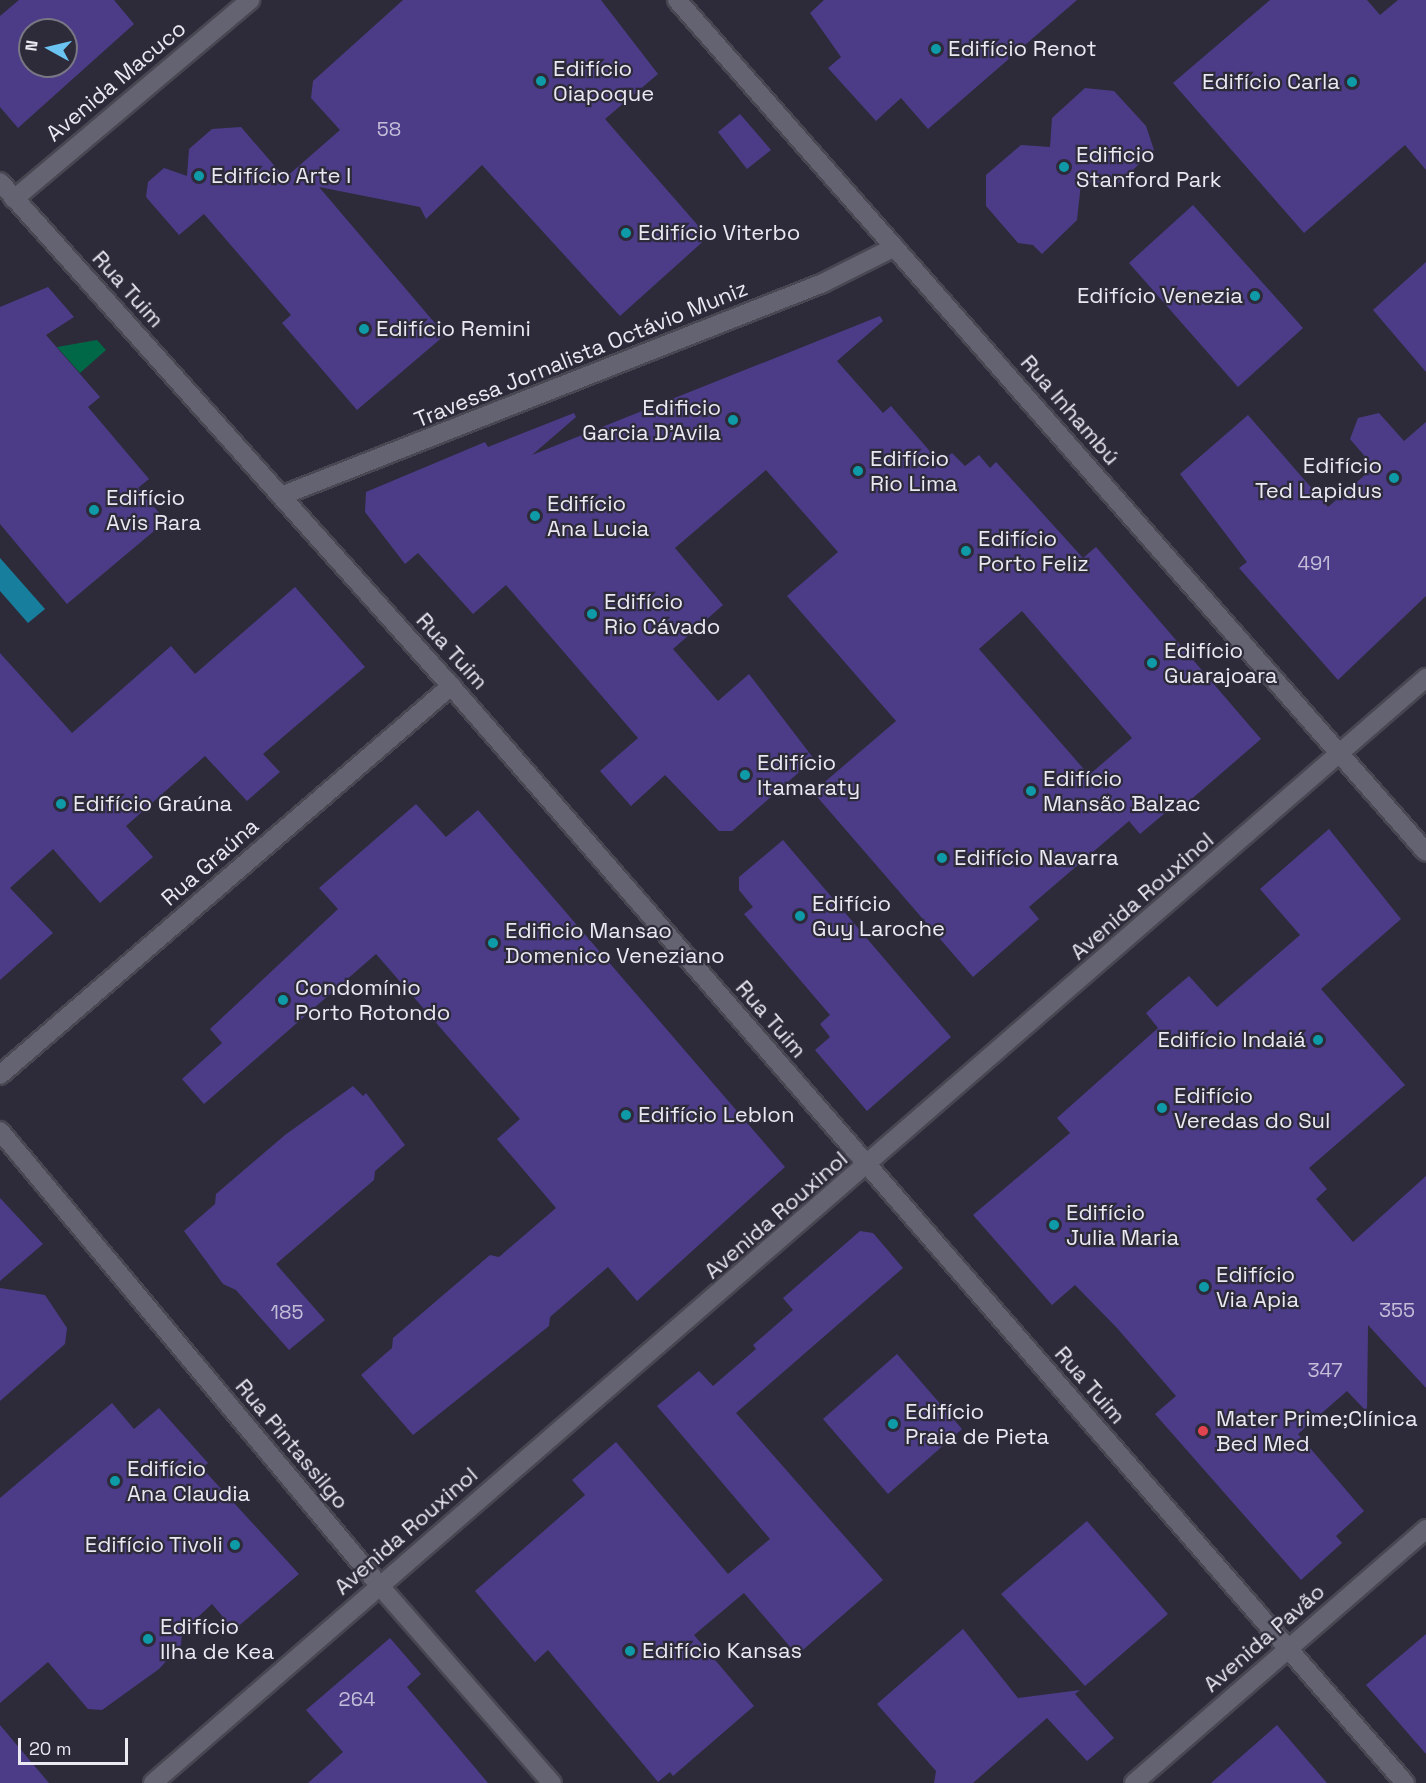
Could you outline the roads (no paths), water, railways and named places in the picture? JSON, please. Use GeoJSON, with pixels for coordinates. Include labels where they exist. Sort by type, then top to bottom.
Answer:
{"type":"FeatureCollection","features":[{"type":"Feature","properties":{"kind":"street","name":"Avenida Macuco"},"geometry":{"type":"LineString","coordinates":[[14,199],[250,0]]}},
{"type":"Feature","properties":{"kind":"street","name":"Rua Inhambú"},"geometry":{"type":"LineString","coordinates":[[677,0],[1426,852]]}},
{"type":"Feature","properties":{"kind":"street","name":"Rua Tuim"},"geometry":{"type":"LineString","coordinates":[[0,183],[451,686],[1405,1783]]}},
{"type":"Feature","properties":{"kind":"street","name":"Travessa Jornalista Octávio Muniz"},"geometry":{"type":"LineString","coordinates":[[282,496],[823,283],[895,248]]}},
{"type":"Feature","properties":{"kind":"street","name":"Avenida Rouxinol"},"geometry":{"type":"LineString","coordinates":[[153,1783],[379,1585],[868,1168],[1426,678]]}},
{"type":"Feature","properties":{"kind":"street","name":"Rua Graúna"},"geometry":{"type":"LineString","coordinates":[[0,1075],[451,686]]}},
{"type":"Feature","properties":{"kind":"street","name":"Rua Pintassilgo"},"geometry":{"type":"LineString","coordinates":[[0,1131],[379,1585],[552,1783]]}},
{"type":"Feature","properties":{"kind":"street","name":"Avenida Pavão"},"geometry":{"type":"LineString","coordinates":[[1134,1783],[1426,1529]]}},
{"type":"Feature","properties":{"kind":"water"},"geometry":{"type":"Polygon","coordinates":[[[0,558],[45,609],[28,623],[0,591],[0,558]]]}},
{"type":"Feature","properties":{"kind":"place","name":"Edifício Renot"},"geometry":{"type":"Point","coordinates":[936,49]}},
{"type":"Feature","properties":{"kind":"place","name":"Edifício Oiapoque"},"geometry":{"type":"Point","coordinates":[541,81]}},
{"type":"Feature","properties":{"kind":"place","name":"Edifício Carla"},"geometry":{"type":"Point","coordinates":[1352,82]}},
{"type":"Feature","properties":{"kind":"place","name":"Edificio Stanford Park"},"geometry":{"type":"Point","coordinates":[1064,167]}},
{"type":"Feature","properties":{"kind":"place","name":"Edifício Arte I"},"geometry":{"type":"Point","coordinates":[199,176]}},
{"type":"Feature","properties":{"kind":"place","name":"Edifício Viterbo"},"geometry":{"type":"Point","coordinates":[626,233]}},
{"type":"Feature","properties":{"kind":"place","name":"Edifício Venezia"},"geometry":{"type":"Point","coordinates":[1255,296]}},
{"type":"Feature","properties":{"kind":"place","name":"Edifício Remini"},"geometry":{"type":"Point","coordinates":[364,329]}},
{"type":"Feature","properties":{"kind":"place","name":"Edificio Garcia D'Avila"},"geometry":{"type":"Point","coordinates":[733,420]}},
{"type":"Feature","properties":{"kind":"place","name":"Edifício Rio Lima"},"geometry":{"type":"Point","coordinates":[858,471]}},
{"type":"Feature","properties":{"kind":"place","name":"Edifício Ted Lapidus"},"geometry":{"type":"Point","coordinates":[1394,478]}},
{"type":"Feature","properties":{"kind":"place","name":"Edifício Avis Rara"},"geometry":{"type":"Point","coordinates":[94,510]}},
{"type":"Feature","properties":{"kind":"place","name":"Edifício Ana Lucia"},"geometry":{"type":"Point","coordinates":[535,516]}},
{"type":"Feature","properties":{"kind":"place","name":"Edifício Porto Feliz"},"geometry":{"type":"Point","coordinates":[966,551]}},
{"type":"Feature","properties":{"kind":"place","name":"Edifício Rio Cávado"},"geometry":{"type":"Point","coordinates":[592,614]}},
{"type":"Feature","properties":{"kind":"place","name":"Edifício Guarajoara"},"geometry":{"type":"Point","coordinates":[1152,663]}},
{"type":"Feature","properties":{"kind":"place","name":"Edifício Itamaraty"},"geometry":{"type":"Point","coordinates":[745,775]}},
{"type":"Feature","properties":{"kind":"place","name":"Edifício Mansão Balzac"},"geometry":{"type":"Point","coordinates":[1031,791]}},
{"type":"Feature","properties":{"kind":"place","name":"Edifício Graúna"},"geometry":{"type":"Point","coordinates":[61,804]}},
{"type":"Feature","properties":{"kind":"place","name":"Edifício Navarra"},"geometry":{"type":"Point","coordinates":[942,858]}},
{"type":"Feature","properties":{"kind":"place","name":"Edifício Guy Laroche"},"geometry":{"type":"Point","coordinates":[800,916]}},
{"type":"Feature","properties":{"kind":"place","name":"Edificio Mansao Domenico Veneziano"},"geometry":{"type":"Point","coordinates":[493,943]}},
{"type":"Feature","properties":{"kind":"place","name":"Condomínio Porto Rotondo"},"geometry":{"type":"Point","coordinates":[283,1000]}},
{"type":"Feature","properties":{"kind":"place","name":"Edifício Indaiá"},"geometry":{"type":"Point","coordinates":[1318,1040]}},
{"type":"Feature","properties":{"kind":"place","name":"Edifício Veredas do Sul"},"geometry":{"type":"Point","coordinates":[1162,1108]}},
{"type":"Feature","properties":{"kind":"place","name":"Edifício Leblon"},"geometry":{"type":"Point","coordinates":[626,1115]}},
{"type":"Feature","properties":{"kind":"place","name":"Edifício Julia Maria"},"geometry":{"type":"Point","coordinates":[1054,1225]}},
{"type":"Feature","properties":{"kind":"place","name":"Edifício Via Apia"},"geometry":{"type":"Point","coordinates":[1204,1287]}},
{"type":"Feature","properties":{"kind":"place","name":"Edifício Praia de Pieta"},"geometry":{"type":"Point","coordinates":[893,1424]}},
{"type":"Feature","properties":{"kind":"place","name":"Mater Prime;Clínica Bed Med"},"geometry":{"type":"Point","coordinates":[1203,1431]}},
{"type":"Feature","properties":{"kind":"place","name":"Edifício Ana Claudia"},"geometry":{"type":"Point","coordinates":[115,1481]}},
{"type":"Feature","properties":{"kind":"place","name":"Edifício Tivoli"},"geometry":{"type":"Point","coordinates":[235,1545]}},
{"type":"Feature","properties":{"kind":"place","name":"Edifício Ilha de Kea"},"geometry":{"type":"Point","coordinates":[148,1639]}},
{"type":"Feature","properties":{"kind":"place","name":"Edifício Kansas"},"geometry":{"type":"Point","coordinates":[630,1651]}}]}
